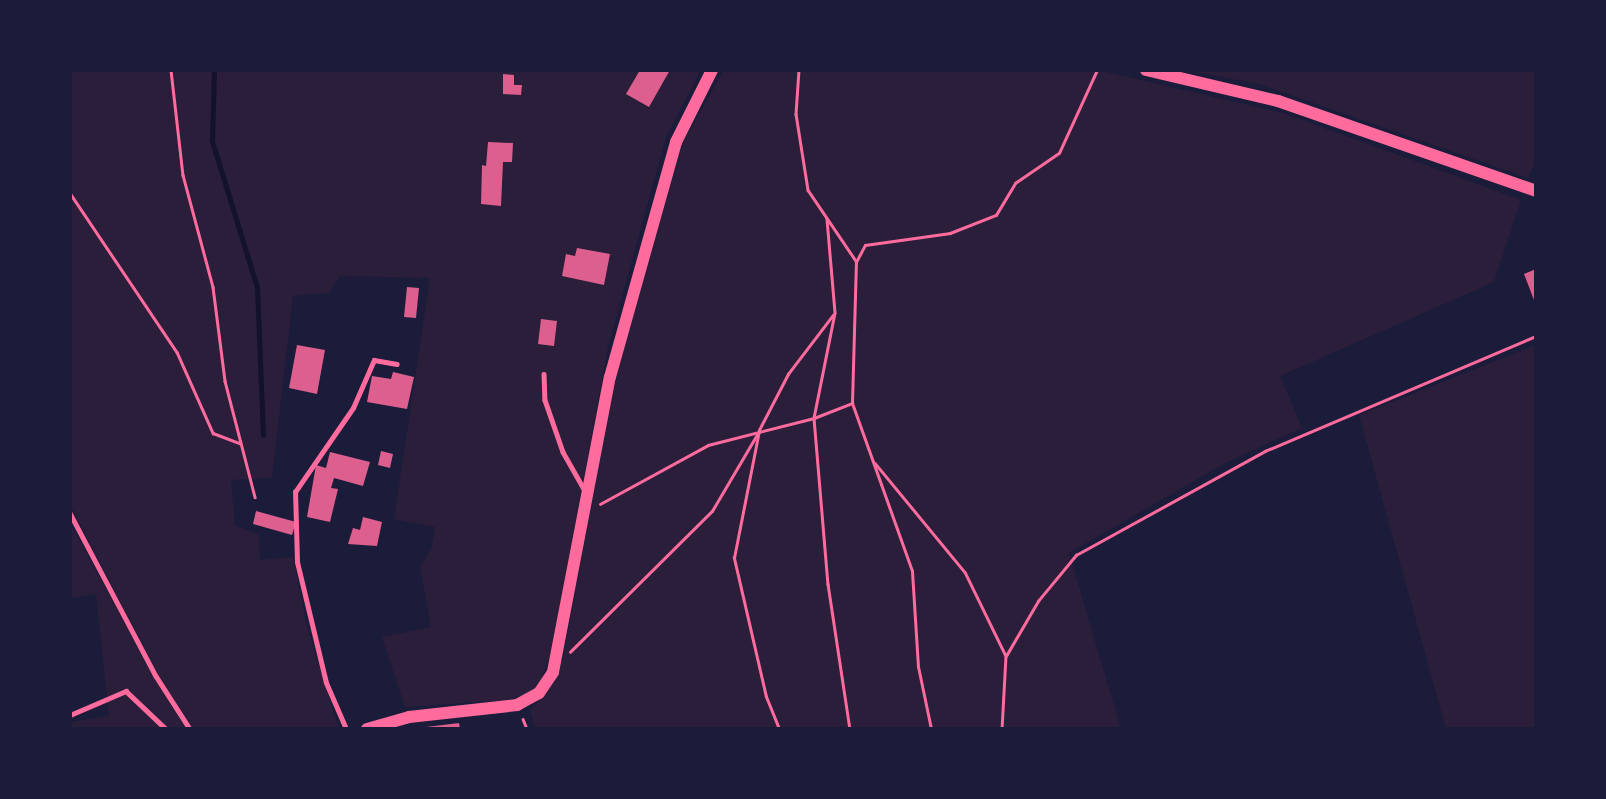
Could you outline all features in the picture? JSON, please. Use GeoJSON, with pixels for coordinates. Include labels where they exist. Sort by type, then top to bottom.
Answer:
{"type":"FeatureCollection","features":[{"type":"Feature","properties":{"kind":"street"},"geometry":{"type":"LineString","coordinates":[[367,729],[410,717],[528,701],[547,682],[558,660],[610,377],[676,142],[712,70]]}},
{"type":"Feature","properties":{"kind":"street"},"geometry":{"type":"LineString","coordinates":[[1146,70],[1278,101],[1536,191]]}},
{"type":"Feature","properties":{"kind":"lane"},"geometry":{"type":"LineString","coordinates":[[346,729],[326,683],[297,562],[295,492],[354,408],[374,360],[397,364]]}},
{"type":"Feature","properties":{"kind":"lane"},"geometry":{"type":"LineString","coordinates":[[544,374],[545,400],[563,452],[588,495]]}},
{"type":"Feature","properties":{"kind":"lane"},"geometry":{"type":"LineString","coordinates":[[70,513],[156,676],[190,729]]}},
{"type":"Feature","properties":{"kind":"lane"},"geometry":{"type":"LineString","coordinates":[[70,715],[126,691],[166,729]]}},
{"type":"Feature","properties":{"kind":"path"},"geometry":{"type":"LineString","coordinates":[[171,70],[183,175],[213,287],[239,443],[255,497]]}},
{"type":"Feature","properties":{"kind":"path"},"geometry":{"type":"LineString","coordinates":[[799,70],[796,114],[808,190],[856,262]]}},
{"type":"Feature","properties":{"kind":"path"},"geometry":{"type":"LineString","coordinates":[[931,729],[918,667],[912,571],[852,403],[856,262],[865,245],[950,233],[996,215],[1015,183],[1059,153],[1097,70]]}},
{"type":"Feature","properties":{"kind":"path"},"geometry":{"type":"LineString","coordinates":[[70,193],[177,352],[213,433],[239,443]]}},
{"type":"Feature","properties":{"kind":"path"},"geometry":{"type":"LineString","coordinates":[[827,219],[835,313],[814,418],[828,584],[850,729]]}},
{"type":"Feature","properties":{"kind":"path"},"geometry":{"type":"LineString","coordinates":[[558,660],[580,647],[712,511],[788,374],[835,313]]}},
{"type":"Feature","properties":{"kind":"path"},"geometry":{"type":"LineString","coordinates":[[1002,729],[1006,656],[1038,601],[1076,555],[1265,451],[1536,336]]}},
{"type":"Feature","properties":{"kind":"path"},"geometry":{"type":"LineString","coordinates":[[585,512],[708,445],[814,418],[852,403]]}},
{"type":"Feature","properties":{"kind":"path"},"geometry":{"type":"LineString","coordinates":[[759,430],[734,558],[766,696],[779,729]]}},
{"type":"Feature","properties":{"kind":"path"},"geometry":{"type":"LineString","coordinates":[[873,460],[965,572],[1006,656]]}},
{"type":"Feature","properties":{"kind":"shaded area"},"geometry":{"type":"Polygon","coordinates":[[[70,70],[701,70],[666,137],[608,347],[551,653],[541,681],[532,691],[509,700],[405,707],[382,637],[431,627],[420,566],[431,549],[435,527],[394,519],[430,278],[340,276],[329,293],[293,296],[272,478],[231,480],[235,525],[259,535],[260,560],[293,557],[307,627],[339,729],[193,729],[159,676],[70,505],[70,70]]]}},
{"type":"Feature","properties":{"kind":"shaded area"},"geometry":{"type":"Polygon","coordinates":[[[724,70],[1098,70],[1283,113],[1521,200],[1494,282],[1280,376],[1302,428],[1227,462],[1069,553],[1121,729],[535,729],[530,710],[556,680],[563,657],[616,378],[683,142],[724,70]]]}},
{"type":"Feature","properties":{"kind":"shaded area"},"geometry":{"type":"Polygon","coordinates":[[[1185,70],[1536,70],[1536,160],[1528,178],[1259,84],[1185,70]]]}},
{"type":"Feature","properties":{"kind":"shaded area"},"geometry":{"type":"Polygon","coordinates":[[[1536,345],[1536,729],[1446,729],[1359,415],[1536,345]]]}},
{"type":"Feature","properties":{"kind":"shaded area"},"geometry":{"type":"Polygon","coordinates":[[[70,523],[154,678],[186,729],[70,729],[73,722],[109,716],[96,594],[70,598],[70,523]]]}},
{"type":"Feature","properties":{"kind":"building"},"geometry":{"type":"Polygon","coordinates":[[[640,70],[670,70],[649,107],[626,94],[640,70]]]}},
{"type":"Feature","properties":{"kind":"building"},"geometry":{"type":"Polygon","coordinates":[[[503,74],[514,75],[514,85],[522,85],[521,95],[503,94],[503,74]]]}},
{"type":"Feature","properties":{"kind":"building"},"geometry":{"type":"Polygon","coordinates":[[[488,142],[513,143],[512,162],[503,162],[501,206],[481,204],[482,165],[486,166],[488,142]]]}},
{"type":"Feature","properties":{"kind":"building"},"geometry":{"type":"Polygon","coordinates":[[[577,248],[610,254],[604,285],[562,276],[566,254],[575,256],[577,248]]]}},
{"type":"Feature","properties":{"kind":"building"},"geometry":{"type":"Polygon","coordinates":[[[1536,269],[1536,299],[1534,300],[1524,274],[1536,269]]]}},
{"type":"Feature","properties":{"kind":"building"},"geometry":{"type":"Polygon","coordinates":[[[407,287],[419,288],[416,318],[404,317],[407,287]]]}},
{"type":"Feature","properties":{"kind":"building"},"geometry":{"type":"Polygon","coordinates":[[[541,319],[557,321],[554,346],[538,344],[541,319]]]}},
{"type":"Feature","properties":{"kind":"building"},"geometry":{"type":"Polygon","coordinates":[[[297,345],[325,350],[317,394],[289,388],[297,345]]]}},
{"type":"Feature","properties":{"kind":"building"},"geometry":{"type":"Polygon","coordinates":[[[393,372],[414,377],[407,409],[367,402],[372,376],[391,379],[393,372]]]}},
{"type":"Feature","properties":{"kind":"building"},"geometry":{"type":"Polygon","coordinates":[[[381,451],[393,454],[390,468],[378,465],[381,451]]]}},
{"type":"Feature","properties":{"kind":"building"},"geometry":{"type":"Polygon","coordinates":[[[330,452],[370,462],[363,486],[334,478],[331,488],[338,489],[330,522],[307,517],[316,465],[326,468],[330,452]]]}},
{"type":"Feature","properties":{"kind":"building"},"geometry":{"type":"Polygon","coordinates":[[[256,511],[296,522],[292,535],[253,524],[256,511]]]}},
{"type":"Feature","properties":{"kind":"building"},"geometry":{"type":"Polygon","coordinates":[[[363,517],[382,522],[377,546],[348,544],[353,528],[360,530],[363,517]]]}},
{"type":"Feature","properties":{"kind":"building"},"geometry":{"type":"Polygon","coordinates":[[[459,723],[460,729],[426,729],[426,727],[459,723]]]}},
{"type":"Feature","properties":{"kind":"waterway"},"geometry":{"type":"LineString","coordinates":[[214,70],[212,141],[257,287],[263,435]]}}]}
